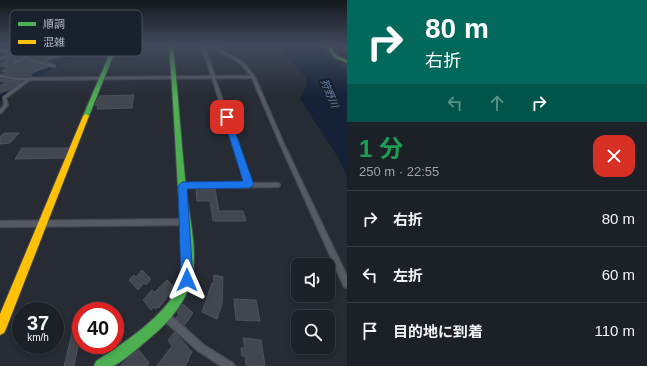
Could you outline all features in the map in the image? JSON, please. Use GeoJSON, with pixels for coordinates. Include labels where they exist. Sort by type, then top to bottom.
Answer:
{"type":"FeatureCollection","features":[{"type":"Feature","properties":{"kind":"street"},"geometry":{"type":"LineString","coordinates":[[40,63],[54,66]]}},
{"type":"Feature","properties":{"kind":"street"},"geometry":{"type":"LineString","coordinates":[[0,329],[108,63]]}},
{"type":"Feature","properties":{"kind":"street"},"geometry":{"type":"LineString","coordinates":[[101,366],[116,356],[164,315],[183,290],[187,280],[185,222],[173,63]]}},
{"type":"Feature","properties":{"kind":"street"},"geometry":{"type":"LineString","coordinates":[[209,63],[249,185]]}},
{"type":"Feature","properties":{"kind":"street"},"geometry":{"type":"LineString","coordinates":[[243,63],[253,76],[282,144],[347,284]]}},
{"type":"Feature","properties":{"kind":"street"},"geometry":{"type":"LineString","coordinates":[[0,76],[15,79],[30,79],[253,76]]}},
{"type":"Feature","properties":{"kind":"street"},"geometry":{"type":"LineString","coordinates":[[0,112],[6,105],[4,98],[30,79]]}},
{"type":"Feature","properties":{"kind":"street"},"geometry":{"type":"LineString","coordinates":[[182,186],[277,185]]}},
{"type":"Feature","properties":{"kind":"street"},"geometry":{"type":"LineString","coordinates":[[0,224],[185,222]]}},
{"type":"Feature","properties":{"kind":"street"},"geometry":{"type":"LineString","coordinates":[[164,315],[201,348],[230,366]]}},
{"type":"Feature","properties":{"kind":"water","name":"狩野川"},"geometry":{"type":"Polygon","coordinates":[[[293,63],[337,63],[347,72],[347,176],[339,159],[300,99],[306,87],[307,79],[293,63]]]}},
{"type":"Feature","properties":{"kind":"building"},"geometry":{"type":"Polygon","coordinates":[[[12,63],[14,66],[20,63],[33,63],[48,67],[29,74],[32,76],[18,76],[3,74],[7,72],[2,71],[8,68],[0,66],[0,64],[12,63]]]}},
{"type":"Feature","properties":{"kind":"building"},"geometry":{"type":"Polygon","coordinates":[[[0,79],[21,82],[13,88],[0,93],[0,86],[7,82],[0,81],[0,79]]]}},
{"type":"Feature","properties":{"kind":"building"},"geometry":{"type":"Polygon","coordinates":[[[134,95],[132,108],[97,109],[98,105],[95,105],[99,96],[134,95]]]}},
{"type":"Feature","properties":{"kind":"building"},"geometry":{"type":"Polygon","coordinates":[[[4,133],[19,133],[10,143],[0,144],[0,137],[4,133]]]}},
{"type":"Feature","properties":{"kind":"building"},"geometry":{"type":"Polygon","coordinates":[[[22,148],[69,148],[64,158],[15,159],[22,148]]]}},
{"type":"Feature","properties":{"kind":"building"},"geometry":{"type":"Polygon","coordinates":[[[196,189],[215,189],[219,211],[243,211],[246,221],[213,221],[210,201],[197,201],[196,189]]]}},
{"type":"Feature","properties":{"kind":"building"},"geometry":{"type":"Polygon","coordinates":[[[142,270],[151,279],[146,285],[144,283],[138,290],[129,280],[134,275],[136,277],[142,270]]]}},
{"type":"Feature","properties":{"kind":"building"},"geometry":{"type":"Polygon","coordinates":[[[214,275],[223,277],[222,304],[217,319],[202,312],[212,283],[213,284],[214,275]]]}},
{"type":"Feature","properties":{"kind":"building"},"geometry":{"type":"Polygon","coordinates":[[[167,280],[174,287],[159,308],[158,306],[156,309],[154,307],[151,310],[143,300],[152,290],[154,292],[156,291],[167,280]]]}},
{"type":"Feature","properties":{"kind":"building"},"geometry":{"type":"Polygon","coordinates":[[[234,299],[256,300],[260,321],[236,320],[234,299]]]}},
{"type":"Feature","properties":{"kind":"building"},"geometry":{"type":"Polygon","coordinates":[[[183,304],[193,313],[184,326],[176,318],[179,314],[177,312],[183,304]]]}},
{"type":"Feature","properties":{"kind":"building"},"geometry":{"type":"Polygon","coordinates":[[[175,332],[192,352],[188,359],[189,360],[185,366],[157,366],[172,346],[168,340],[175,332]]]}},
{"type":"Feature","properties":{"kind":"building"},"geometry":{"type":"Polygon","coordinates":[[[72,334],[72,354],[76,354],[74,366],[64,366],[72,334]]]}},
{"type":"Feature","properties":{"kind":"building"},"geometry":{"type":"Polygon","coordinates":[[[243,338],[261,340],[265,366],[246,365],[245,356],[242,356],[241,348],[245,348],[243,338]]]}},
{"type":"Feature","properties":{"kind":"building"},"geometry":{"type":"Polygon","coordinates":[[[138,349],[149,363],[147,366],[120,366],[138,349]]]}},
{"type":"Feature","properties":{"kind":"waterway"},"geometry":{"type":"LineString","coordinates":[[0,99],[29,78],[59,63]]}},
{"type":"Feature","properties":{"kind":"traffic: fast"},"geometry":{"type":"LineString","coordinates":[[86,116],[108,63]]}},
{"type":"Feature","properties":{"kind":"traffic: fast"},"geometry":{"type":"LineString","coordinates":[[101,366],[135,342],[157,323],[176,301],[183,290],[186,280],[188,268],[188,240],[182,188],[173,63]]}},
{"type":"Feature","properties":{"kind":"traffic: slow"},"geometry":{"type":"LineString","coordinates":[[0,329],[86,116]]}},
{"type":"Feature","properties":{"kind":"route"},"geometry":{"type":"LineString","coordinates":[[187,280],[188,273],[182,186],[249,185],[227,117]]}}]}
